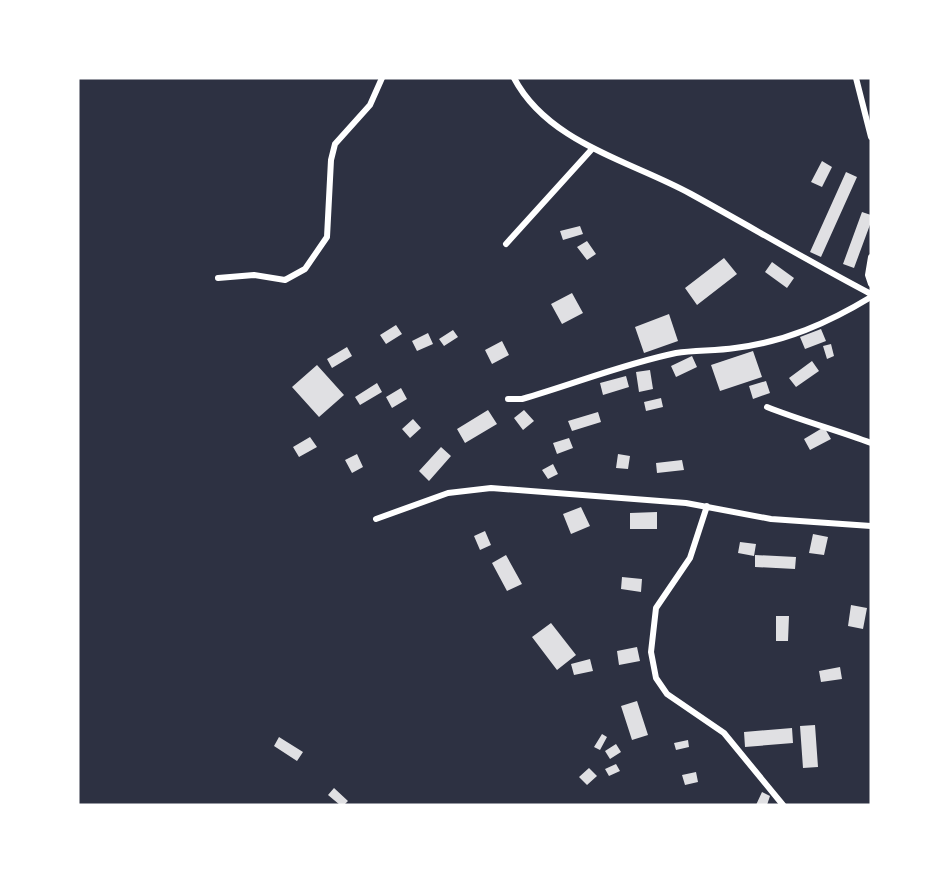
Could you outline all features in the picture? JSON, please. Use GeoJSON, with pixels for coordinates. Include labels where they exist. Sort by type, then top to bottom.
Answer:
{"type":"FeatureCollection","features":[{"type":"Feature","properties":{"kind":"street"},"geometry":{"type":"LineString","coordinates":[[218,278],[254,275],[285,280],[305,269],[327,237],[331,160],[335,144],[370,105],[382,78]]}},
{"type":"Feature","properties":{"kind":"street"},"geometry":{"type":"LineString","coordinates":[[508,399],[522,399],[626,365],[678,353],[737,348],[792,337],[840,316],[871,296],[675,186],[592,149],[532,105],[514,78]]}},
{"type":"Feature","properties":{"kind":"street"},"geometry":{"type":"LineString","coordinates":[[856,78],[871,137]]}},
{"type":"Feature","properties":{"kind":"street"},"geometry":{"type":"LineString","coordinates":[[506,244],[592,149]]}},
{"type":"Feature","properties":{"kind":"street"},"geometry":{"type":"LineString","coordinates":[[871,257],[868,275],[871,284]]}},
{"type":"Feature","properties":{"kind":"street"},"geometry":{"type":"LineString","coordinates":[[767,407],[841,430],[871,443]]}},
{"type":"Feature","properties":{"kind":"street"},"geometry":{"type":"LineString","coordinates":[[376,519],[448,493],[491,488],[607,495],[707,506],[771,519],[871,526]]}},
{"type":"Feature","properties":{"kind":"street"},"geometry":{"type":"LineString","coordinates":[[707,506],[690,558],[656,608],[651,652],[657,678],[668,694],[724,733],[783,805]]}},
{"type":"Feature","properties":{"kind":"building"},"geometry":{"type":"Polygon","coordinates":[[[822,161],[832,167],[822,187],[811,182],[822,161]]]}},
{"type":"Feature","properties":{"kind":"building"},"geometry":{"type":"Polygon","coordinates":[[[846,172],[857,177],[821,257],[810,252],[846,172]]]}},
{"type":"Feature","properties":{"kind":"building"},"geometry":{"type":"Polygon","coordinates":[[[862,212],[871,215],[871,222],[854,268],[843,264],[862,212]]]}},
{"type":"Feature","properties":{"kind":"building"},"geometry":{"type":"Polygon","coordinates":[[[580,226],[583,234],[563,240],[560,231],[580,226]]]}},
{"type":"Feature","properties":{"kind":"building"},"geometry":{"type":"Polygon","coordinates":[[[587,241],[596,254],[587,260],[577,247],[587,241]]]}},
{"type":"Feature","properties":{"kind":"building"},"geometry":{"type":"Polygon","coordinates":[[[724,258],[737,274],[697,305],[685,288],[724,258]]]}},
{"type":"Feature","properties":{"kind":"building"},"geometry":{"type":"Polygon","coordinates":[[[772,262],[794,278],[787,288],[765,272],[772,262]]]}},
{"type":"Feature","properties":{"kind":"building"},"geometry":{"type":"Polygon","coordinates":[[[572,293],[583,313],[562,324],[551,304],[572,293]]]}},
{"type":"Feature","properties":{"kind":"building"},"geometry":{"type":"Polygon","coordinates":[[[669,314],[678,341],[644,353],[635,327],[669,314]]]}},
{"type":"Feature","properties":{"kind":"building"},"geometry":{"type":"Polygon","coordinates":[[[396,325],[402,334],[386,344],[380,335],[396,325]]]}},
{"type":"Feature","properties":{"kind":"building"},"geometry":{"type":"Polygon","coordinates":[[[821,329],[826,341],[805,349],[800,337],[821,329]]]}},
{"type":"Feature","properties":{"kind":"building"},"geometry":{"type":"Polygon","coordinates":[[[453,330],[458,337],[444,346],[439,339],[453,330]]]}},
{"type":"Feature","properties":{"kind":"building"},"geometry":{"type":"Polygon","coordinates":[[[428,333],[433,344],[417,351],[412,341],[428,333]]]}},
{"type":"Feature","properties":{"kind":"building"},"geometry":{"type":"Polygon","coordinates":[[[502,341],[509,355],[492,364],[485,350],[502,341]]]}},
{"type":"Feature","properties":{"kind":"building"},"geometry":{"type":"Polygon","coordinates":[[[831,344],[834,356],[827,359],[823,346],[831,344]]]}},
{"type":"Feature","properties":{"kind":"building"},"geometry":{"type":"Polygon","coordinates":[[[347,347],[352,356],[332,368],[327,359],[347,347]]]}},
{"type":"Feature","properties":{"kind":"building"},"geometry":{"type":"Polygon","coordinates":[[[753,351],[762,377],[720,391],[711,365],[753,351]]]}},
{"type":"Feature","properties":{"kind":"building"},"geometry":{"type":"Polygon","coordinates":[[[692,356],[697,367],[676,377],[671,366],[692,356]]]}},
{"type":"Feature","properties":{"kind":"building"},"geometry":{"type":"Polygon","coordinates":[[[812,361],[819,371],[796,387],[789,378],[812,361]]]}},
{"type":"Feature","properties":{"kind":"building"},"geometry":{"type":"Polygon","coordinates":[[[317,365],[344,395],[319,417],[292,387],[317,365]]]}},
{"type":"Feature","properties":{"kind":"building"},"geometry":{"type":"Polygon","coordinates":[[[650,370],[653,389],[639,392],[636,372],[650,370]]]}},
{"type":"Feature","properties":{"kind":"building"},"geometry":{"type":"Polygon","coordinates":[[[626,376],[629,387],[603,395],[600,383],[626,376]]]}},
{"type":"Feature","properties":{"kind":"building"},"geometry":{"type":"Polygon","coordinates":[[[766,381],[770,393],[753,399],[749,386],[766,381]]]}},
{"type":"Feature","properties":{"kind":"building"},"geometry":{"type":"Polygon","coordinates":[[[377,383],[382,392],[360,405],[355,397],[377,383]]]}},
{"type":"Feature","properties":{"kind":"building"},"geometry":{"type":"Polygon","coordinates":[[[401,388],[407,399],[392,408],[386,397],[401,388]]]}},
{"type":"Feature","properties":{"kind":"building"},"geometry":{"type":"Polygon","coordinates":[[[661,398],[663,407],[646,411],[644,402],[661,398]]]}},
{"type":"Feature","properties":{"kind":"building"},"geometry":{"type":"Polygon","coordinates":[[[488,410],[497,424],[465,443],[457,429],[488,410]]]}},
{"type":"Feature","properties":{"kind":"building"},"geometry":{"type":"Polygon","coordinates":[[[524,410],[534,421],[523,430],[514,418],[524,410]]]}},
{"type":"Feature","properties":{"kind":"building"},"geometry":{"type":"Polygon","coordinates":[[[598,412],[601,422],[572,431],[568,421],[598,412]]]}},
{"type":"Feature","properties":{"kind":"building"},"geometry":{"type":"Polygon","coordinates":[[[413,419],[421,428],[410,438],[402,429],[413,419]]]}},
{"type":"Feature","properties":{"kind":"building"},"geometry":{"type":"Polygon","coordinates":[[[824,427],[831,439],[810,450],[804,439],[824,427]]]}},
{"type":"Feature","properties":{"kind":"building"},"geometry":{"type":"Polygon","coordinates":[[[310,437],[317,447],[299,457],[293,447],[310,437]]]}},
{"type":"Feature","properties":{"kind":"building"},"geometry":{"type":"Polygon","coordinates":[[[569,438],[573,448],[557,454],[553,443],[569,438]]]}},
{"type":"Feature","properties":{"kind":"building"},"geometry":{"type":"Polygon","coordinates":[[[441,447],[451,456],[429,481],[419,471],[441,447]]]}},
{"type":"Feature","properties":{"kind":"building"},"geometry":{"type":"Polygon","coordinates":[[[357,454],[363,467],[352,473],[345,460],[357,454]]]}},
{"type":"Feature","properties":{"kind":"building"},"geometry":{"type":"Polygon","coordinates":[[[618,454],[630,456],[628,469],[616,468],[618,454]]]}},
{"type":"Feature","properties":{"kind":"building"},"geometry":{"type":"Polygon","coordinates":[[[682,460],[684,470],[657,473],[656,463],[682,460]]]}},
{"type":"Feature","properties":{"kind":"building"},"geometry":{"type":"Polygon","coordinates":[[[553,464],[558,474],[548,479],[542,470],[553,464]]]}},
{"type":"Feature","properties":{"kind":"building"},"geometry":{"type":"Polygon","coordinates":[[[581,507],[590,526],[571,534],[563,514],[581,507]]]}},
{"type":"Feature","properties":{"kind":"building"},"geometry":{"type":"Polygon","coordinates":[[[657,512],[657,529],[630,529],[630,513],[657,512]]]}},
{"type":"Feature","properties":{"kind":"building"},"geometry":{"type":"Polygon","coordinates":[[[485,531],[491,545],[480,550],[474,536],[485,531]]]}},
{"type":"Feature","properties":{"kind":"building"},"geometry":{"type":"Polygon","coordinates":[[[813,534],[828,537],[824,555],[809,553],[813,534]]]}},
{"type":"Feature","properties":{"kind":"building"},"geometry":{"type":"Polygon","coordinates":[[[740,542],[756,544],[754,556],[738,553],[740,542]]]}},
{"type":"Feature","properties":{"kind":"building"},"geometry":{"type":"Polygon","coordinates":[[[506,555],[522,584],[507,591],[492,563],[506,555]]]}},
{"type":"Feature","properties":{"kind":"building"},"geometry":{"type":"Polygon","coordinates":[[[755,555],[796,557],[795,569],[755,567],[755,555]]]}},
{"type":"Feature","properties":{"kind":"building"},"geometry":{"type":"Polygon","coordinates":[[[622,577],[642,579],[641,592],[621,589],[622,577]]]}},
{"type":"Feature","properties":{"kind":"building"},"geometry":{"type":"Polygon","coordinates":[[[851,605],[867,608],[863,629],[848,626],[851,605]]]}},
{"type":"Feature","properties":{"kind":"building"},"geometry":{"type":"Polygon","coordinates":[[[776,616],[789,616],[788,641],[776,641],[776,616]]]}},
{"type":"Feature","properties":{"kind":"building"},"geometry":{"type":"Polygon","coordinates":[[[551,623],[576,655],[557,670],[532,637],[551,623]]]}},
{"type":"Feature","properties":{"kind":"building"},"geometry":{"type":"Polygon","coordinates":[[[637,647],[640,661],[619,665],[617,651],[637,647]]]}},
{"type":"Feature","properties":{"kind":"building"},"geometry":{"type":"Polygon","coordinates":[[[590,659],[593,671],[574,675],[571,664],[590,659]]]}},
{"type":"Feature","properties":{"kind":"building"},"geometry":{"type":"Polygon","coordinates":[[[840,667],[842,679],[821,682],[819,671],[840,667]]]}},
{"type":"Feature","properties":{"kind":"building"},"geometry":{"type":"Polygon","coordinates":[[[637,701],[648,735],[632,740],[621,706],[637,701]]]}},
{"type":"Feature","properties":{"kind":"building"},"geometry":{"type":"Polygon","coordinates":[[[815,725],[818,767],[803,768],[800,726],[815,725]]]}},
{"type":"Feature","properties":{"kind":"building"},"geometry":{"type":"Polygon","coordinates":[[[792,728],[793,743],[745,747],[744,732],[792,728]]]}},
{"type":"Feature","properties":{"kind":"building"},"geometry":{"type":"Polygon","coordinates":[[[602,734],[607,737],[600,750],[594,747],[602,734]]]}},
{"type":"Feature","properties":{"kind":"building"},"geometry":{"type":"Polygon","coordinates":[[[279,737],[303,752],[297,761],[274,746],[279,737]]]}},
{"type":"Feature","properties":{"kind":"building"},"geometry":{"type":"Polygon","coordinates":[[[688,740],[689,747],[676,750],[674,743],[688,740]]]}},
{"type":"Feature","properties":{"kind":"building"},"geometry":{"type":"Polygon","coordinates":[[[616,744],[621,752],[610,759],[605,751],[616,744]]]}},
{"type":"Feature","properties":{"kind":"building"},"geometry":{"type":"Polygon","coordinates":[[[616,764],[620,771],[609,776],[605,769],[616,764]]]}},
{"type":"Feature","properties":{"kind":"building"},"geometry":{"type":"Polygon","coordinates":[[[589,768],[597,776],[587,785],[579,777],[589,768]]]}},
{"type":"Feature","properties":{"kind":"building"},"geometry":{"type":"Polygon","coordinates":[[[696,772],[698,782],[685,785],[682,775],[696,772]]]}},
{"type":"Feature","properties":{"kind":"building"},"geometry":{"type":"Polygon","coordinates":[[[334,788],[348,801],[344,805],[340,805],[328,795],[334,788]]]}},
{"type":"Feature","properties":{"kind":"building"},"geometry":{"type":"Polygon","coordinates":[[[762,792],[770,796],[767,805],[756,805],[762,792]]]}}]}
